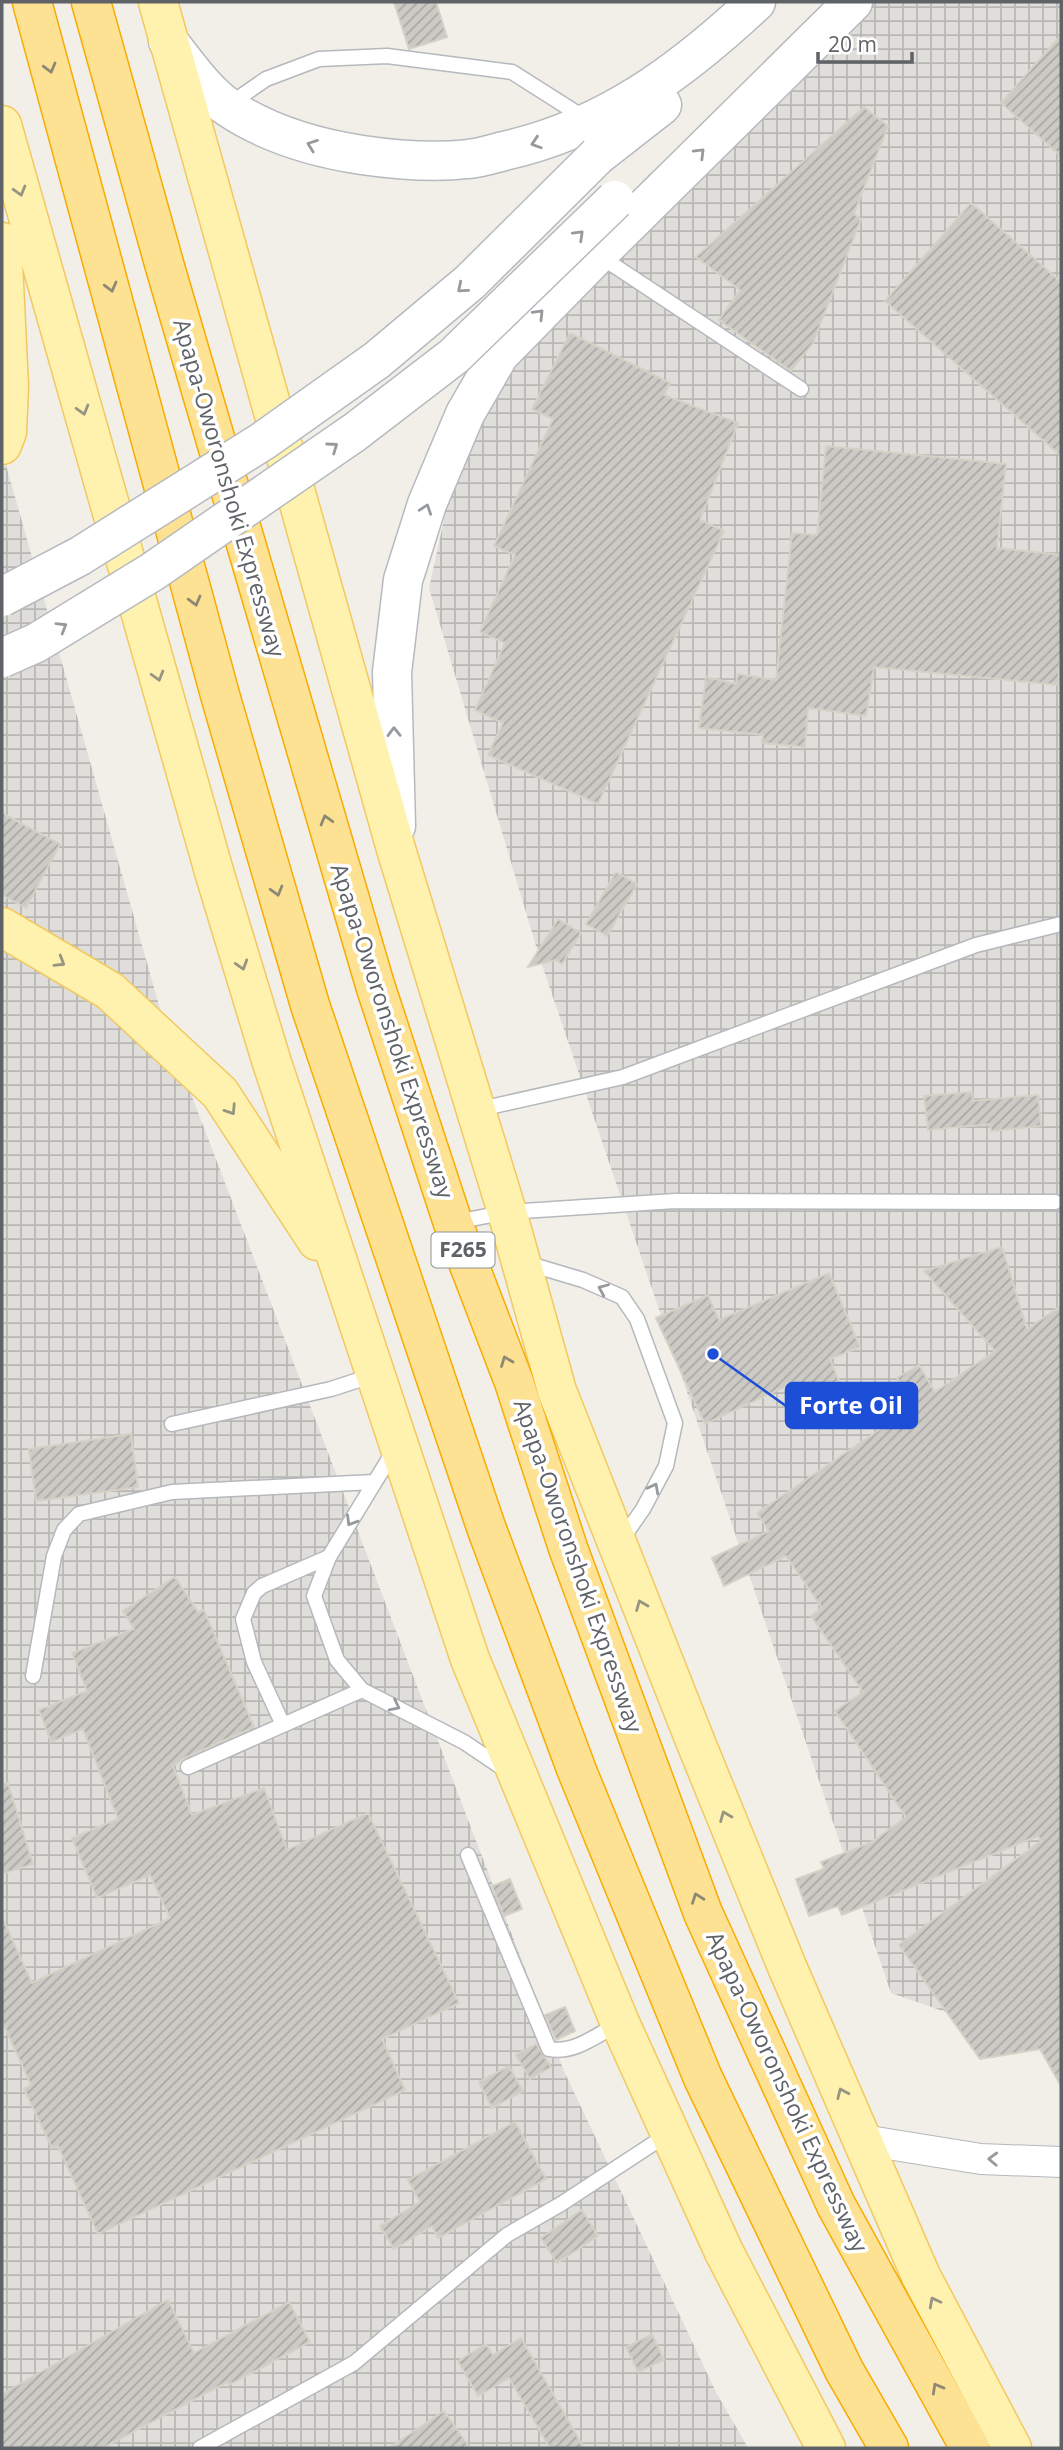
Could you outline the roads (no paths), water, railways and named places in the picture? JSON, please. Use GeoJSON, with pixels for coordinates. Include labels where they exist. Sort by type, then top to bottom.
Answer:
{"type":"FeatureCollection","features":[{"type":"Feature","properties":{"kind":"highway","name":"F265"},"geometry":{"type":"LineString","coordinates":[[32,2],[220,695],[310,1005],[486,1527],[577,1771],[703,2078],[844,2370],[889,2448]]}},
{"type":"Feature","properties":{"kind":"highway","name":"Apapa-Oworonshoki Expressway"},"geometry":{"type":"LineString","coordinates":[[91,2],[172,293],[359,932],[453,1223],[514,1382],[568,1548],[703,1913],[836,2205],[970,2448]]}},
{"type":"Feature","properties":{"kind":"main road","name":"Apapa-Oworonshoki Expressway"},"geometry":{"type":"LineString","coordinates":[[158,2],[396,849],[507,1212],[557,1391],[788,1969],[920,2276],[1012,2448]]}},
{"type":"Feature","properties":{"kind":"main road"},"geometry":{"type":"LineString","coordinates":[[2,597],[80,556],[263,441],[377,360],[470,282],[594,138],[630,102],[670,75],[756,2]]}},
{"type":"Feature","properties":{"kind":"main road"},"geometry":{"type":"LineString","coordinates":[[168,41],[200,80],[227,107],[261,126],[322,149],[396,160],[468,159],[534,145],[594,138],[730,51],[783,2]]}},
{"type":"Feature","properties":{"kind":"main road"},"geometry":{"type":"LineString","coordinates":[[2,659],[36,643],[152,572],[355,432],[454,356],[821,2]]}},
{"type":"Feature","properties":{"kind":"main road"},"geometry":{"type":"LineString","coordinates":[[396,849],[393,672],[403,580],[427,504],[465,414],[499,355],[853,2]]}},
{"type":"Feature","properties":{"kind":"main road"},"geometry":{"type":"LineString","coordinates":[[2,125],[218,887],[272,1063],[470,1659],[620,2022],[670,2133],[724,2252],[827,2448]]}},
{"type":"Feature","properties":{"kind":"main road"},"geometry":{"type":"LineString","coordinates":[[2,242],[9,386],[7,432],[2,445]]}},
{"type":"Feature","properties":{"kind":"main road"},"geometry":{"type":"LineString","coordinates":[[2,927],[110,991],[220,1093],[348,1288]]}},
{"type":"Feature","properties":{"kind":"street"},"geometry":{"type":"LineString","coordinates":[[863,2140],[981,2159],[1061,2162]]}},
{"type":"Feature","properties":{"kind":"lane"},"geometry":{"type":"LineString","coordinates":[[227,107],[266,79],[319,59],[387,56],[512,72],[594,138]]}},
{"type":"Feature","properties":{"kind":"lane"},"geometry":{"type":"LineString","coordinates":[[597,255],[801,388]]}},
{"type":"Feature","properties":{"kind":"lane"},"geometry":{"type":"LineString","coordinates":[[475,1111],[624,1077],[976,945],[1061,924]]}},
{"type":"Feature","properties":{"kind":"lane"},"geometry":{"type":"LineString","coordinates":[[453,1223],[507,1212],[675,1201],[1055,1202]]}},
{"type":"Feature","properties":{"kind":"lane"},"geometry":{"type":"LineString","coordinates":[[520,1261],[583,1280],[622,1297],[637,1319],[675,1423],[666,1466],[643,1509],[618,1546]]}},
{"type":"Feature","properties":{"kind":"lane"},"geometry":{"type":"LineString","coordinates":[[172,1424],[331,1389],[376,1374]]}},
{"type":"Feature","properties":{"kind":"lane"},"geometry":{"type":"LineString","coordinates":[[399,1441],[329,1557],[314,1596],[337,1660],[362,1690],[464,1742],[518,1778]]}},
{"type":"Feature","properties":{"kind":"lane"},"geometry":{"type":"LineString","coordinates":[[33,1676],[54,1556],[64,1530],[79,1514],[172,1492],[374,1482]]}},
{"type":"Feature","properties":{"kind":"lane"},"geometry":{"type":"LineString","coordinates":[[283,1725],[254,1662],[243,1619],[254,1593],[262,1586],[329,1557]]}},
{"type":"Feature","properties":{"kind":"lane"},"geometry":{"type":"LineString","coordinates":[[188,1767],[362,1690]]}},
{"type":"Feature","properties":{"kind":"lane"},"geometry":{"type":"LineString","coordinates":[[468,1855],[549,2049],[563,2052],[572,2049],[620,2022]]}},
{"type":"Feature","properties":{"kind":"lane"},"geometry":{"type":"LineString","coordinates":[[200,2448],[354,2363],[507,2235],[561,2204],[670,2133]]}},
{"type":"Feature","properties":{"kind":"place","name":"Forte Oil"},"geometry":{"type":"Point","coordinates":[713,1354]}}]}
